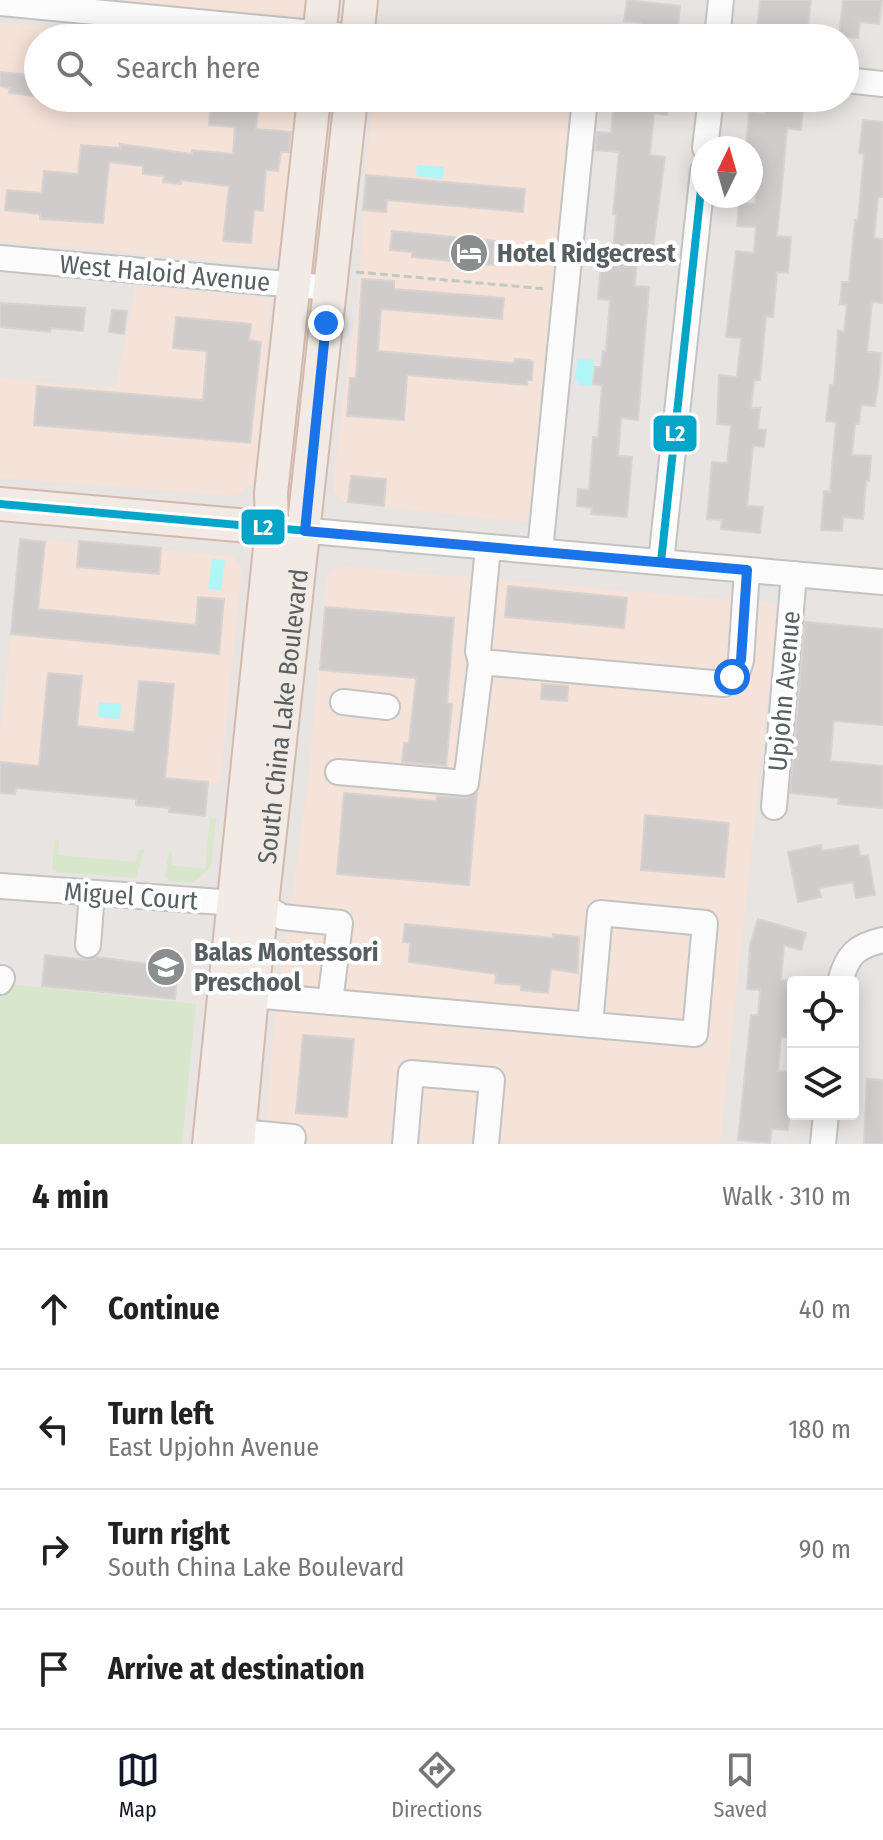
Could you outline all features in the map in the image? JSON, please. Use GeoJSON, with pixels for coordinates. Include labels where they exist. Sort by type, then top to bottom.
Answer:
{"type":"FeatureCollection","features":[{"type":"Feature","properties":{"kind":"main road"},"geometry":{"type":"LineString","coordinates":[[320,24],[323,0]]}},
{"type":"Feature","properties":{"kind":"main road"},"geometry":{"type":"LineString","coordinates":[[358,24],[361,0]]}},
{"type":"Feature","properties":{"kind":"main road","name":"South China Lake Boulevard"},"geometry":{"type":"LineString","coordinates":[[239,1138],[252,995],[247,904],[272,528],[271,493],[312,112]]}},
{"type":"Feature","properties":{"kind":"main road","name":"South China Lake Boulevard"},"geometry":{"type":"LineString","coordinates":[[209,1144],[305,531],[349,112]]}},
{"type":"Feature","properties":{"kind":"main road"},"geometry":{"type":"LineString","coordinates":[[0,504],[272,528]]}},
{"type":"Feature","properties":{"kind":"street"},"geometry":{"type":"LineString","coordinates":[[718,24],[721,0]]}},
{"type":"Feature","properties":{"kind":"street"},"geometry":{"type":"LineString","coordinates":[[0,3],[220,12],[270,24]]}},
{"type":"Feature","properties":{"kind":"street"},"geometry":{"type":"LineString","coordinates":[[859,81],[883,84]]}},
{"type":"Feature","properties":{"kind":"street"},"geometry":{"type":"LineString","coordinates":[[540,551],[584,112]]}},
{"type":"Feature","properties":{"kind":"street"},"geometry":{"type":"LineString","coordinates":[[706,136],[709,112]]}},
{"type":"Feature","properties":{"kind":"street"},"geometry":{"type":"LineString","coordinates":[[661,562],[699,208]]}},
{"type":"Feature","properties":{"kind":"street","name":"West Haloid Avenue"},"geometry":{"type":"LineString","coordinates":[[0,258],[293,284],[331,278]]}},
{"type":"Feature","properties":{"kind":"street"},"geometry":{"type":"LineString","coordinates":[[272,528],[883,582]]}},
{"type":"Feature","properties":{"kind":"street"},"geometry":{"type":"LineString","coordinates":[[338,772],[466,783],[481,662],[478,652],[488,547]]}},
{"type":"Feature","properties":{"kind":"street"},"geometry":{"type":"LineString","coordinates":[[481,662],[724,684],[738,670],[741,660],[747,570]]}},
{"type":"Feature","properties":{"kind":"street","name":"Upjohn Avenue"},"geometry":{"type":"LineString","coordinates":[[774,807],[794,574]]}},
{"type":"Feature","properties":{"kind":"street"},"geometry":{"type":"LineString","coordinates":[[343,702],[387,707]]}},
{"type":"Feature","properties":{"kind":"street","name":"Miguel Court"},"geometry":{"type":"LineString","coordinates":[[0,886],[247,904],[282,917],[340,923],[330,1002]]}},
{"type":"Feature","properties":{"kind":"street"},"geometry":{"type":"LineString","coordinates":[[88,945],[92,893]]}},
{"type":"Feature","properties":{"kind":"street"},"geometry":{"type":"LineString","coordinates":[[252,995],[590,1025],[695,1034],[705,923],[600,913],[590,1025]]}},
{"type":"Feature","properties":{"kind":"street"},"geometry":{"type":"LineString","coordinates":[[842,976],[844,969],[872,943]]}},
{"type":"Feature","properties":{"kind":"street"},"geometry":{"type":"LineString","coordinates":[[405,1144],[411,1073],[492,1080],[486,1144]]}},
{"type":"Feature","properties":{"kind":"street"},"geometry":{"type":"LineString","coordinates":[[823,1144],[825,1120]]}},
{"type":"Feature","properties":{"kind":"street"},"geometry":{"type":"LineString","coordinates":[[239,1138],[293,1137],[292,1144]]}},
{"type":"Feature","properties":{"kind":"path"},"geometry":{"type":"LineString","coordinates":[[331,278],[566,290]]}},
{"type":"Feature","properties":{"kind":"shaded area"},"geometry":{"type":"Polygon","coordinates":[[[93,0],[308,0],[301,18],[93,0]]]}},
{"type":"Feature","properties":{"kind":"shaded area"},"geometry":{"type":"Polygon","coordinates":[[[0,22],[24,24],[24,112],[297,112],[280,253],[270,265],[0,241],[0,22]]]}},
{"type":"Feature","properties":{"kind":"shaded area"},"geometry":{"type":"Polygon","coordinates":[[[372,112],[592,112],[552,525],[346,503],[333,491],[346,372],[357,311],[365,176],[392,178],[365,175],[372,112]]]}},
{"type":"Feature","properties":{"kind":"shaded area"},"geometry":{"type":"Polygon","coordinates":[[[136,286],[267,298],[270,308],[254,482],[236,496],[0,478],[0,378],[115,388],[136,286]]]}},
{"type":"Feature","properties":{"kind":"shaded area"},"geometry":{"type":"Polygon","coordinates":[[[21,538],[233,556],[242,569],[220,783],[0,762],[0,735],[21,538]]]}},
{"type":"Feature","properties":{"kind":"shaded area"},"geometry":{"type":"Polygon","coordinates":[[[342,566],[778,604],[720,1144],[264,1144],[274,1025],[308,782],[326,580],[331,571],[342,566]]]}},
{"type":"Feature","properties":{"kind":"green space"},"geometry":{"type":"Polygon","coordinates":[[[210,818],[216,819],[211,867],[193,883],[169,881],[165,876],[169,851],[172,865],[205,869],[210,818]]]}},
{"type":"Feature","properties":{"kind":"green space"},"geometry":{"type":"Polygon","coordinates":[[[55,839],[59,840],[58,855],[136,862],[139,850],[145,848],[136,878],[57,872],[52,869],[55,839]]]}},
{"type":"Feature","properties":{"kind":"green space"},"geometry":{"type":"Polygon","coordinates":[[[0,983],[196,1004],[182,1144],[0,1144],[0,983]]]}},
{"type":"Feature","properties":{"kind":"water"},"geometry":{"type":"Polygon","coordinates":[[[417,165],[444,167],[443,179],[416,176],[417,165]]]}},
{"type":"Feature","properties":{"kind":"water"},"geometry":{"type":"Polygon","coordinates":[[[578,358],[594,360],[592,386],[579,385],[579,381],[575,380],[578,358]]]}},
{"type":"Feature","properties":{"kind":"water"},"geometry":{"type":"Polygon","coordinates":[[[212,559],[225,560],[221,590],[208,589],[212,559]]]}},
{"type":"Feature","properties":{"kind":"water"},"geometry":{"type":"Polygon","coordinates":[[[99,702],[121,704],[120,719],[98,717],[99,702]]]}},
{"type":"Feature","properties":{"kind":"building"},"geometry":{"type":"Polygon","coordinates":[[[627,0],[680,6],[678,24],[624,21],[627,0]]]}},
{"type":"Feature","properties":{"kind":"building"},"geometry":{"type":"Polygon","coordinates":[[[760,0],[811,0],[808,24],[757,24],[760,0]]]}},
{"type":"Feature","properties":{"kind":"building"},"geometry":{"type":"Polygon","coordinates":[[[843,0],[882,0],[879,24],[860,22],[859,30],[859,24],[840,24],[843,0]]]}},
{"type":"Feature","properties":{"kind":"building"},"geometry":{"type":"Polygon","coordinates":[[[0,72],[24,75],[24,95],[9,93],[10,88],[0,86],[0,72]]]}},
{"type":"Feature","properties":{"kind":"building"},"geometry":{"type":"Polygon","coordinates":[[[210,112],[258,112],[256,129],[291,132],[289,152],[281,152],[278,171],[266,170],[263,211],[254,210],[251,243],[223,241],[229,186],[181,180],[181,184],[163,182],[164,176],[143,174],[143,166],[109,162],[103,223],[40,219],[40,214],[5,210],[7,190],[42,193],[44,171],[78,174],[81,145],[120,148],[120,144],[192,154],[192,150],[233,154],[235,127],[209,125],[210,112]]]}},
{"type":"Feature","properties":{"kind":"building"},"geometry":{"type":"Polygon","coordinates":[[[613,112],[667,112],[667,115],[654,113],[650,155],[665,157],[653,247],[638,245],[635,286],[649,287],[638,420],[621,418],[618,456],[632,457],[627,517],[591,514],[592,508],[577,506],[578,489],[589,490],[593,437],[598,437],[602,385],[593,384],[595,367],[601,367],[603,351],[606,351],[610,300],[598,299],[601,262],[612,263],[619,152],[595,150],[597,132],[611,133],[613,112]]]}},
{"type":"Feature","properties":{"kind":"building"},"geometry":{"type":"Polygon","coordinates":[[[749,112],[803,112],[801,130],[787,128],[777,236],[791,237],[788,273],[777,272],[773,317],[766,316],[760,380],[754,380],[751,408],[760,408],[758,429],[766,430],[764,447],[753,446],[747,506],[763,507],[760,533],[721,529],[722,520],[707,519],[712,462],[727,463],[731,425],[717,424],[719,375],[737,377],[741,338],[726,337],[736,251],[754,253],[756,227],[737,226],[739,208],[763,208],[763,136],[747,136],[749,112]]]}},
{"type":"Feature","properties":{"kind":"building"},"geometry":{"type":"Polygon","coordinates":[[[863,120],[883,122],[883,197],[878,197],[874,238],[883,239],[883,303],[872,302],[867,352],[881,353],[880,370],[875,406],[861,405],[859,424],[855,424],[852,455],[871,456],[869,481],[866,481],[863,519],[843,517],[842,531],[821,530],[824,491],[830,492],[836,422],[826,421],[830,385],[834,385],[838,331],[844,332],[847,305],[840,304],[842,282],[849,282],[855,220],[858,221],[864,154],[859,153],[863,120]]]}},
{"type":"Feature","properties":{"kind":"building"},"geometry":{"type":"Polygon","coordinates":[[[366,175],[525,189],[523,212],[387,200],[386,212],[363,210],[366,175]]]}},
{"type":"Feature","properties":{"kind":"building","name":"Hotel Ridgecrest"},"geometry":{"type":"Polygon","coordinates":[[[392,231],[495,241],[493,265],[412,257],[412,252],[390,250],[392,231]]]}},
{"type":"Feature","properties":{"kind":"building"},"geometry":{"type":"Polygon","coordinates":[[[362,279],[394,281],[394,289],[504,298],[502,319],[381,309],[378,351],[514,363],[515,359],[530,360],[533,362],[532,380],[527,380],[527,385],[407,375],[404,420],[347,416],[350,378],[356,378],[362,279]]]}},
{"type":"Feature","properties":{"kind":"building"},"geometry":{"type":"Polygon","coordinates":[[[0,303],[85,308],[83,331],[51,328],[50,332],[0,327],[0,303]]]}},
{"type":"Feature","properties":{"kind":"building"},"geometry":{"type":"Polygon","coordinates":[[[112,310],[127,311],[124,334],[109,332],[112,310]]]}},
{"type":"Feature","properties":{"kind":"building"},"geometry":{"type":"Polygon","coordinates":[[[176,317],[251,324],[249,340],[261,342],[250,443],[34,425],[37,386],[203,400],[207,351],[173,348],[176,317]]]}},
{"type":"Feature","properties":{"kind":"building"},"geometry":{"type":"Polygon","coordinates":[[[351,476],[386,479],[384,506],[348,502],[351,476]]]}},
{"type":"Feature","properties":{"kind":"building"},"geometry":{"type":"Polygon","coordinates":[[[20,539],[45,542],[38,609],[196,625],[198,597],[224,599],[219,654],[11,634],[20,539]]]}},
{"type":"Feature","properties":{"kind":"building"},"geometry":{"type":"Polygon","coordinates":[[[79,541],[161,548],[159,574],[77,567],[79,541]]]}},
{"type":"Feature","properties":{"kind":"building"},"geometry":{"type":"Polygon","coordinates":[[[508,586],[627,598],[624,628],[505,617],[508,586]]]}},
{"type":"Feature","properties":{"kind":"building"},"geometry":{"type":"Polygon","coordinates":[[[325,607],[454,618],[447,703],[452,704],[446,766],[402,762],[404,743],[409,743],[416,678],[320,670],[325,607]]]}},
{"type":"Feature","properties":{"kind":"building"},"geometry":{"type":"Polygon","coordinates":[[[805,622],[883,629],[883,725],[834,721],[830,761],[883,766],[883,808],[838,804],[839,798],[790,793],[805,622]]]}},
{"type":"Feature","properties":{"kind":"building"},"geometry":{"type":"Polygon","coordinates":[[[48,673],[82,676],[77,726],[134,732],[139,681],[174,684],[165,778],[208,782],[205,816],[136,805],[136,799],[16,788],[15,794],[0,793],[0,762],[39,766],[48,673]]]}},
{"type":"Feature","properties":{"kind":"building"},"geometry":{"type":"Polygon","coordinates":[[[542,684],[568,686],[567,701],[541,699],[542,684]]]}},
{"type":"Feature","properties":{"kind":"building"},"geometry":{"type":"Polygon","coordinates":[[[344,793],[436,801],[437,796],[465,798],[477,793],[469,885],[337,874],[344,793]]]}},
{"type":"Feature","properties":{"kind":"building"},"geometry":{"type":"Polygon","coordinates":[[[645,815],[729,823],[724,877],[641,870],[645,815]]]}},
{"type":"Feature","properties":{"kind":"building"},"geometry":{"type":"Polygon","coordinates":[[[821,845],[822,851],[858,845],[860,856],[868,855],[875,895],[856,898],[853,882],[819,888],[821,897],[798,902],[788,852],[821,845]]]}},
{"type":"Feature","properties":{"kind":"building"},"geometry":{"type":"Polygon","coordinates":[[[758,919],[806,933],[801,950],[784,945],[781,980],[787,980],[787,1038],[781,1037],[778,1071],[787,1072],[789,1120],[788,1130],[772,1129],[770,1143],[738,1140],[751,1015],[758,1015],[760,990],[747,989],[750,945],[758,919]]]}},
{"type":"Feature","properties":{"kind":"building"},"geometry":{"type":"Polygon","coordinates":[[[405,924],[553,938],[553,934],[579,937],[578,973],[551,969],[548,993],[521,990],[521,985],[495,983],[496,974],[409,962],[410,943],[403,942],[405,924]]]}},
{"type":"Feature","properties":{"kind":"building"},"geometry":{"type":"Polygon","coordinates":[[[45,955],[178,964],[175,999],[42,986],[45,955]]]}},
{"type":"Feature","properties":{"kind":"building"},"geometry":{"type":"Polygon","coordinates":[[[303,1035],[354,1039],[347,1117],[296,1113],[303,1035]]]}},
{"type":"Feature","properties":{"kind":"building"},"geometry":{"type":"Polygon","coordinates":[[[867,1079],[883,1080],[883,1144],[864,1144],[867,1079]]]}},
{"type":"Feature","properties":{"kind":"transit line","name":"L2"},"geometry":{"type":"LineString","coordinates":[[0,504],[661,562],[699,208]]}},
{"type":"Feature","properties":{"kind":"place","name":"Hotel Ridgecrest"},"geometry":{"type":"Point","coordinates":[469,253]}},
{"type":"Feature","properties":{"kind":"place","name":"Balas Montessori Preschool"},"geometry":{"type":"Point","coordinates":[166,967]}},
{"type":"Feature","properties":{"kind":"route"},"geometry":{"type":"LineString","coordinates":[[326,323],[305,531],[747,570],[741,660],[732,677]]}}]}
